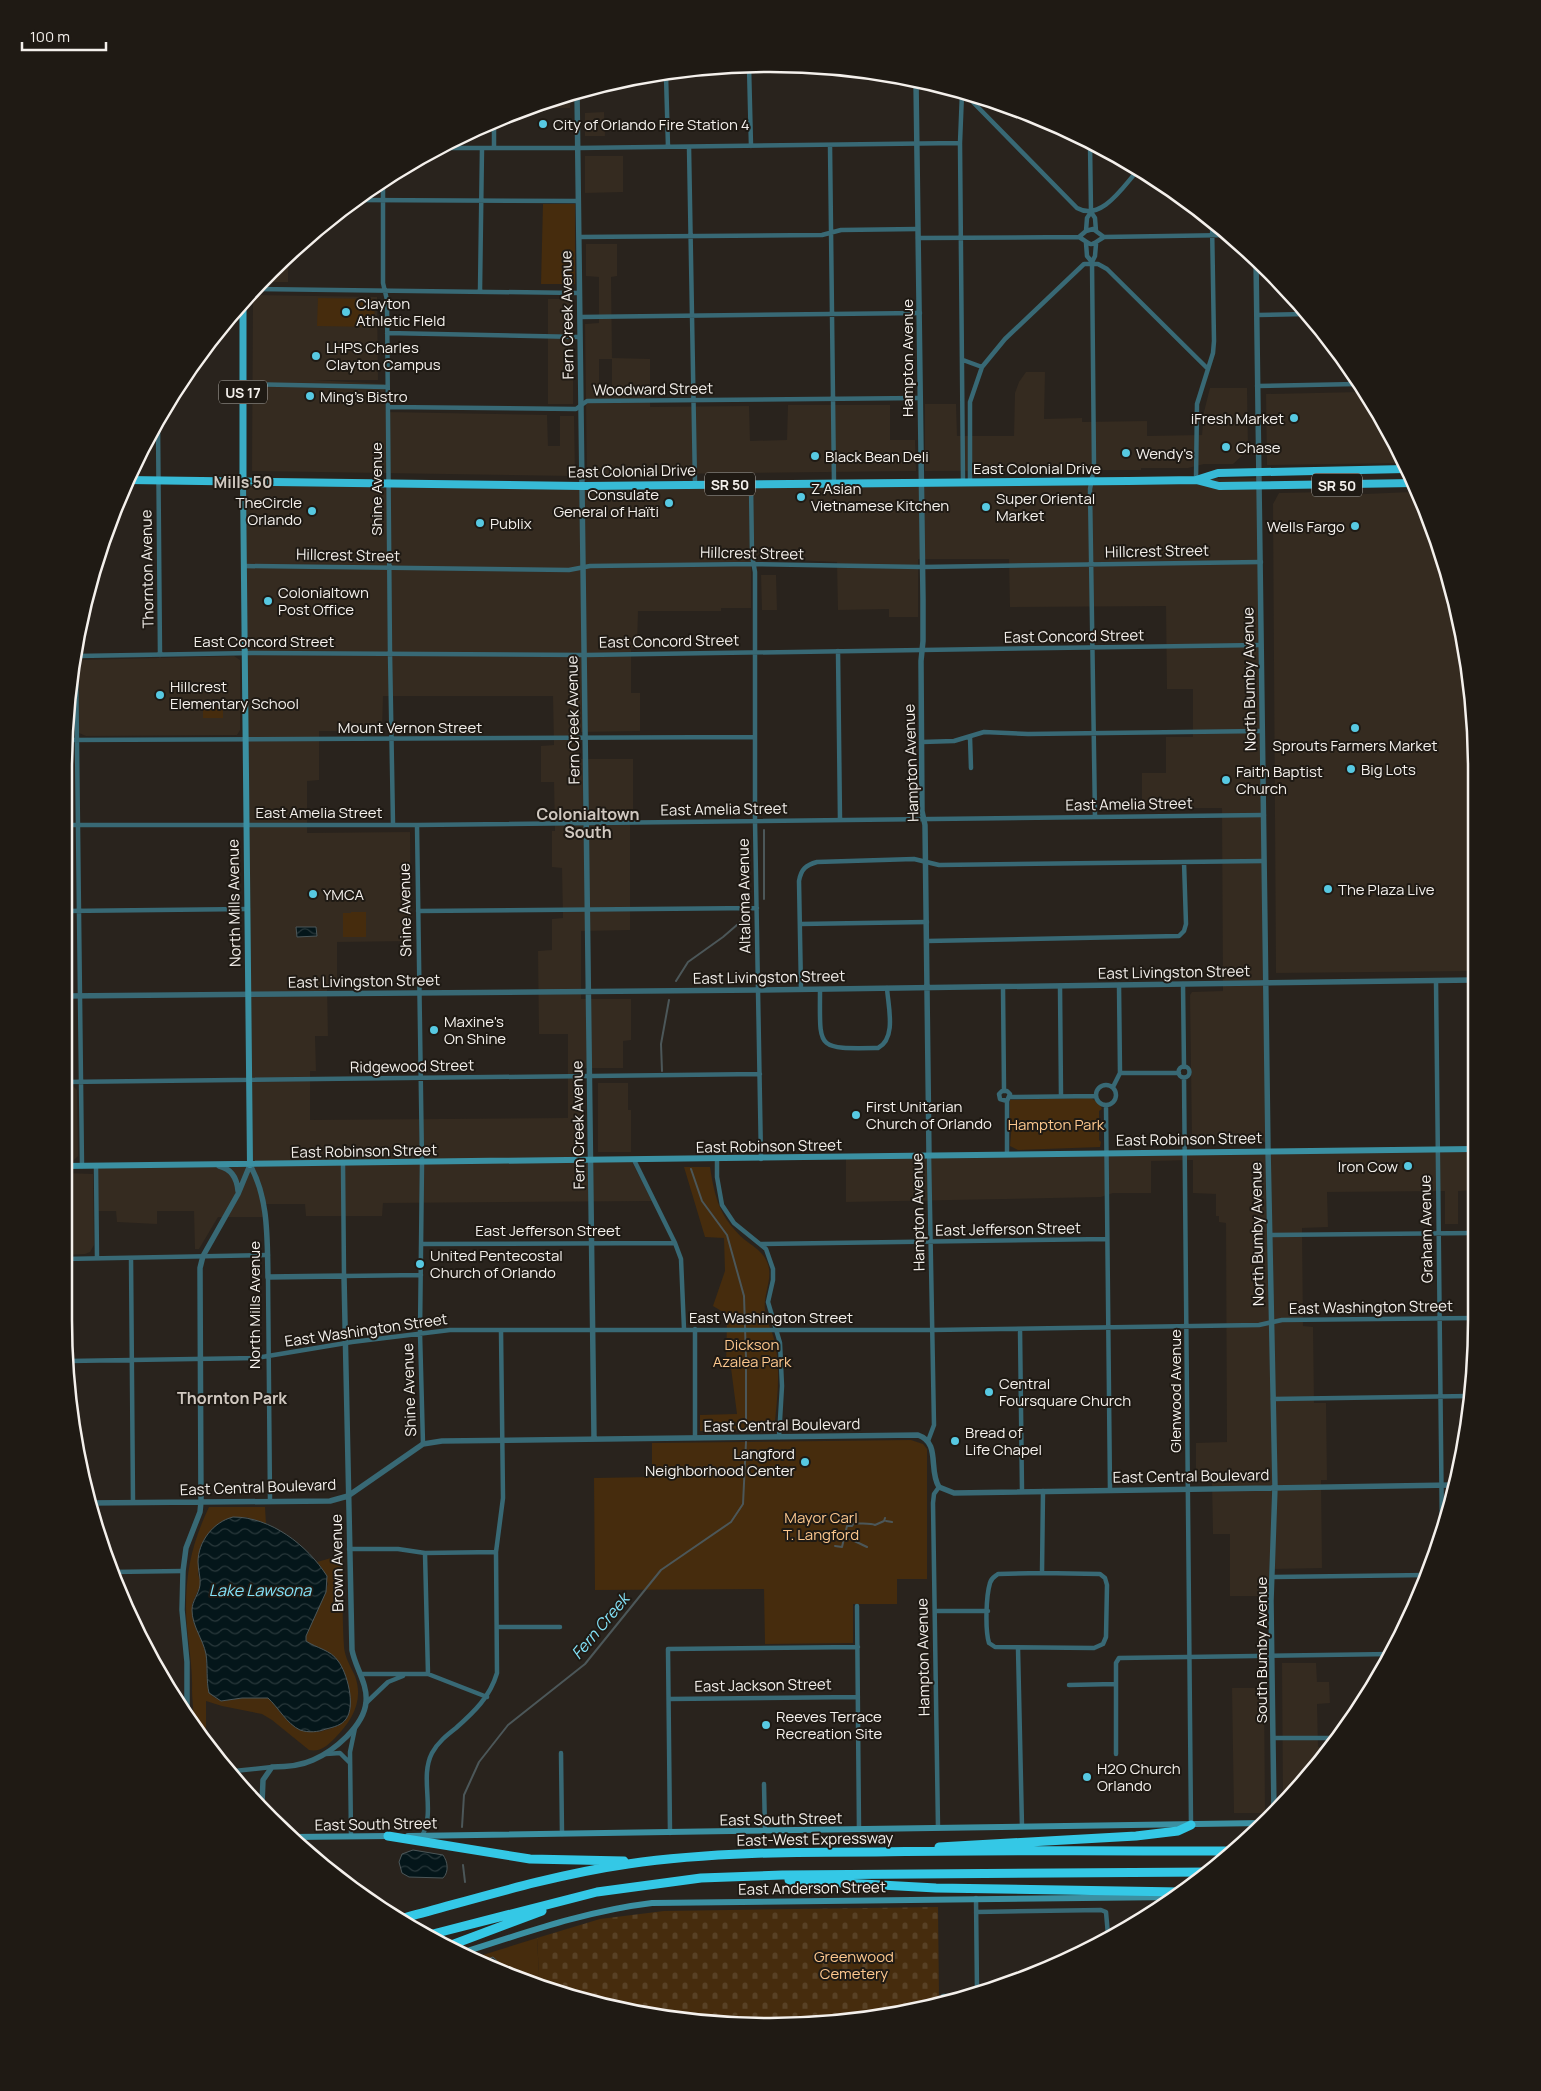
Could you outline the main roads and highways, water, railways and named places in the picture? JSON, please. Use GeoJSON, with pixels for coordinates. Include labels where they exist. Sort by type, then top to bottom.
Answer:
{"type":"FeatureCollection","features":[{"type":"Feature","properties":{"kind":"highway","name":"East Colonial Drive"},"geometry":{"type":"LineString","coordinates":[[1196,480],[1218,473],[1400,469]]}},
{"type":"Feature","properties":{"kind":"highway","name":"East Colonial Drive"},"geometry":{"type":"LineString","coordinates":[[136,480],[583,486],[1196,480],[1219,486],[1259,487],[1406,483]]}},
{"type":"Feature","properties":{"kind":"highway"},"geometry":{"type":"LineString","coordinates":[[925,1851],[950,1845],[1136,1836],[1178,1831],[1192,1825]]}},
{"type":"Feature","properties":{"kind":"highway"},"geometry":{"type":"LineString","coordinates":[[388,1836],[530,1859],[649,1861]]}},
{"type":"Feature","properties":{"kind":"highway","name":"East-West Expressway"},"geometry":{"type":"LineString","coordinates":[[408,1917],[564,1876],[649,1861],[732,1854],[925,1851],[1224,1851]]}},
{"type":"Feature","properties":{"kind":"highway"},"geometry":{"type":"LineString","coordinates":[[436,1933],[579,1896],[626,1887],[701,1878],[820,1875],[1197,1872]]}},
{"type":"Feature","properties":{"kind":"highway"},"geometry":{"type":"LineString","coordinates":[[701,1878],[936,1888],[1171,1892]]}},
{"type":"Feature","properties":{"kind":"highway"},"geometry":{"type":"LineString","coordinates":[[455,1943],[579,1896]]}},
{"type":"Feature","properties":{"kind":"main road","name":"North Mills Avenue"},"geometry":{"type":"LineString","coordinates":[[242,315],[250,1166]]}},
{"type":"Feature","properties":{"kind":"main road","name":"East Robinson Street"},"geometry":{"type":"LineString","coordinates":[[72,1166],[250,1166],[1185,1151],[1468,1149]]}},
{"type":"Feature","properties":{"kind":"main road","name":"East South Street"},"geometry":{"type":"LineString","coordinates":[[301,1837],[1254,1823]]}},
{"type":"Feature","properties":{"kind":"main road","name":"East Anderson Street"},"geometry":{"type":"LineString","coordinates":[[470,1950],[584,1915],[652,1903],[1163,1897]]}},
{"type":"Feature","properties":{"kind":"water"},"geometry":{"type":"Polygon","coordinates":[[[296,927],[316,927],[317,936],[297,937],[296,927]]]}},
{"type":"Feature","properties":{"kind":"water","name":"Lake Lawsona"},"geometry":{"type":"Polygon","coordinates":[[[233,1517],[261,1522],[287,1535],[309,1554],[327,1576],[326,1592],[306,1636],[306,1641],[335,1657],[344,1673],[349,1689],[350,1706],[346,1719],[340,1724],[317,1731],[303,1731],[291,1724],[268,1698],[242,1698],[221,1701],[209,1693],[206,1654],[192,1616],[193,1604],[200,1585],[199,1555],[204,1540],[213,1528],[233,1517]]]}},
{"type":"Feature","properties":{"kind":"water"},"geometry":{"type":"Polygon","coordinates":[[[413,1850],[443,1855],[447,1867],[443,1878],[409,1877],[402,1873],[399,1862],[402,1854],[413,1850]]]}},
{"type":"Feature","properties":{"kind":"water"},"geometry":{"type":"Polygon","coordinates":[[[493,1957],[500,1964],[490,1959],[493,1957]]]}},
{"type":"Feature","properties":{"kind":"waterway","name":"Fern Creek"},"geometry":{"type":"LineString","coordinates":[[764,830],[764,899]]}},
{"type":"Feature","properties":{"kind":"waterway","name":"Fern Creek"},"geometry":{"type":"LineString","coordinates":[[676,981],[688,962],[723,937],[745,918]]}},
{"type":"Feature","properties":{"kind":"waterway","name":"Fern Creek"},"geometry":{"type":"LineString","coordinates":[[662,1071],[661,1044],[669,1000]]}},
{"type":"Feature","properties":{"kind":"waterway","name":"Fern Creek"},"geometry":{"type":"LineString","coordinates":[[691,1169],[702,1201],[727,1235],[744,1296],[746,1430]]}},
{"type":"Feature","properties":{"kind":"waterway","name":"Fern Creek"},"geometry":{"type":"LineString","coordinates":[[462,1827],[464,1795],[479,1762],[508,1725],[585,1664],[661,1570],[731,1522],[743,1504],[746,1442]]}},
{"type":"Feature","properties":{"kind":"waterway"},"geometry":{"type":"LineString","coordinates":[[835,1546],[842,1547],[847,1526],[852,1526],[854,1523],[875,1525],[884,1521],[885,1518]]}},
{"type":"Feature","properties":{"kind":"waterway"},"geometry":{"type":"LineString","coordinates":[[886,1521],[892,1522]]}},
{"type":"Feature","properties":{"kind":"waterway"},"geometry":{"type":"LineString","coordinates":[[846,1537],[867,1547]]}},
{"type":"Feature","properties":{"kind":"waterway","name":"Fern Creek"},"geometry":{"type":"LineString","coordinates":[[463,1865],[465,1882]]}},
{"type":"Feature","properties":{"kind":"place","name":"City of Orlando Fire Station 4"},"geometry":{"type":"Point","coordinates":[543,124]}},
{"type":"Feature","properties":{"kind":"place","name":"Clayton Athletic FIeld"},"geometry":{"type":"Point","coordinates":[346,312]}},
{"type":"Feature","properties":{"kind":"place","name":"LHPS Charles Clayton Campus"},"geometry":{"type":"Point","coordinates":[316,356]}},
{"type":"Feature","properties":{"kind":"place","name":"Ming's Bistro"},"geometry":{"type":"Point","coordinates":[310,396]}},
{"type":"Feature","properties":{"kind":"place","name":"iFresh Market"},"geometry":{"type":"Point","coordinates":[1294,418]}},
{"type":"Feature","properties":{"kind":"place","name":"Chase"},"geometry":{"type":"Point","coordinates":[1226,447]}},
{"type":"Feature","properties":{"kind":"place","name":"Wendy's"},"geometry":{"type":"Point","coordinates":[1126,453]}},
{"type":"Feature","properties":{"kind":"place","name":"Black Bean Deli"},"geometry":{"type":"Point","coordinates":[815,456]}},
{"type":"Feature","properties":{"kind":"place","name":"Z Asian Vietnamese Kitchen"},"geometry":{"type":"Point","coordinates":[801,497]}},
{"type":"Feature","properties":{"kind":"place","name":"Consulate General of Haïti"},"geometry":{"type":"Point","coordinates":[669,503]}},
{"type":"Feature","properties":{"kind":"place","name":"Super Oriental Market"},"geometry":{"type":"Point","coordinates":[986,507]}},
{"type":"Feature","properties":{"kind":"place","name":"TheCircle Orlando"},"geometry":{"type":"Point","coordinates":[312,511]}},
{"type":"Feature","properties":{"kind":"place","name":"Publix"},"geometry":{"type":"Point","coordinates":[480,523]}},
{"type":"Feature","properties":{"kind":"place","name":"Wells Fargo"},"geometry":{"type":"Point","coordinates":[1355,526]}},
{"type":"Feature","properties":{"kind":"place","name":"Colonialtown Post Office"},"geometry":{"type":"Point","coordinates":[268,601]}},
{"type":"Feature","properties":{"kind":"place","name":"Hillcrest Elementary School"},"geometry":{"type":"Point","coordinates":[160,695]}},
{"type":"Feature","properties":{"kind":"place","name":"Sprouts Farmers Market"},"geometry":{"type":"Point","coordinates":[1355,728]}},
{"type":"Feature","properties":{"kind":"place","name":"Big Lots"},"geometry":{"type":"Point","coordinates":[1351,769]}},
{"type":"Feature","properties":{"kind":"place","name":"Faith Baptist Church"},"geometry":{"type":"Point","coordinates":[1226,780]}},
{"type":"Feature","properties":{"kind":"place","name":"The Plaza Live"},"geometry":{"type":"Point","coordinates":[1328,889]}},
{"type":"Feature","properties":{"kind":"place","name":"YMCA"},"geometry":{"type":"Point","coordinates":[313,894]}},
{"type":"Feature","properties":{"kind":"place","name":"Maxine's On Shine"},"geometry":{"type":"Point","coordinates":[434,1030]}},
{"type":"Feature","properties":{"kind":"place","name":"First Unitarian Church of Orlando"},"geometry":{"type":"Point","coordinates":[856,1115]}},
{"type":"Feature","properties":{"kind":"place","name":"Iron Cow"},"geometry":{"type":"Point","coordinates":[1408,1166]}},
{"type":"Feature","properties":{"kind":"place","name":"United Pentecostal Church of Orlando"},"geometry":{"type":"Point","coordinates":[420,1264]}},
{"type":"Feature","properties":{"kind":"place","name":"Central Foursquare Church"},"geometry":{"type":"Point","coordinates":[989,1392]}},
{"type":"Feature","properties":{"kind":"place","name":"Bread of Life Chapel"},"geometry":{"type":"Point","coordinates":[955,1441]}},
{"type":"Feature","properties":{"kind":"place","name":"Langford Neighborhood Center"},"geometry":{"type":"Point","coordinates":[805,1462]}},
{"type":"Feature","properties":{"kind":"place","name":"Reeves Terrace Recreation Site"},"geometry":{"type":"Point","coordinates":[766,1725]}},
{"type":"Feature","properties":{"kind":"place","name":"H2O Church Orlando"},"geometry":{"type":"Point","coordinates":[1087,1777]}},
{"type":"Feature","properties":{"kind":"district","name":"Mills 50"},"geometry":{"type":"Point","coordinates":[243,482]}},
{"type":"Feature","properties":{"kind":"district","name":"Colonialtown South"},"geometry":{"type":"Point","coordinates":[588,823]}},
{"type":"Feature","properties":{"kind":"district","name":"Thornton Park"},"geometry":{"type":"Point","coordinates":[232,1398]}},
{"type":"Feature","properties":{"kind":"park label","name":"Hampton Park"},"geometry":{"type":"Point","coordinates":[1056,1124]}},
{"type":"Feature","properties":{"kind":"park label","name":"Dickson Azalea Park"},"geometry":{"type":"Point","coordinates":[752,1352]}},
{"type":"Feature","properties":{"kind":"park label","name":"Mayor Carl T. Langford"},"geometry":{"type":"Point","coordinates":[821,1526]}},
{"type":"Feature","properties":{"kind":"park label","name":"Greenwood Cemetery"},"geometry":{"type":"Point","coordinates":[854,1964]}}]}
